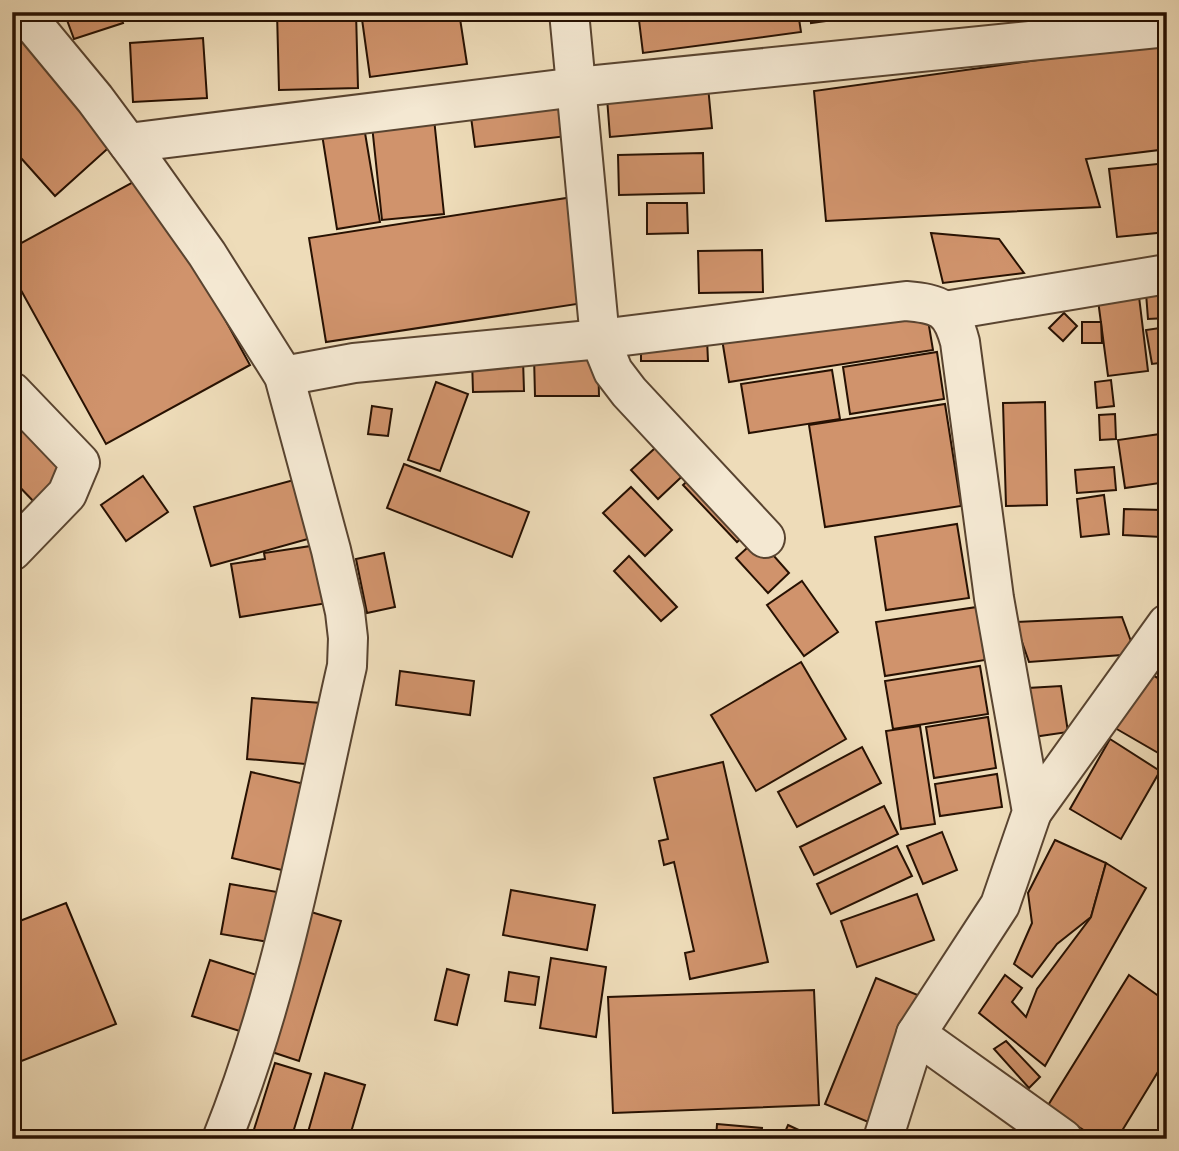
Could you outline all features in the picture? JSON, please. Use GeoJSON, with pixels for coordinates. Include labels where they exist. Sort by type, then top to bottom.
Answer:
{"type":"FeatureCollection","features":[{"type":"Feature","properties":{"kind":"street"},"geometry":{"type":"LineString","coordinates":[[23,12],[128,143],[207,254],[284,376],[342,600],[348,638],[348,666],[292,908],[257,1040],[222,1139]]}},
{"type":"Feature","properties":{"kind":"street"},"geometry":{"type":"LineString","coordinates":[[569,12],[600,339],[613,371],[629,392],[765,538]]}},
{"type":"Feature","properties":{"kind":"street"},"geometry":{"type":"LineString","coordinates":[[128,143],[576,87],[1167,27]]}},
{"type":"Feature","properties":{"kind":"street"},"geometry":{"type":"LineString","coordinates":[[945,311],[1167,274]]}},
{"type":"Feature","properties":{"kind":"street"},"geometry":{"type":"LineString","coordinates":[[284,376],[354,363],[600,339],[906,301],[932,303],[945,311],[955,324],[960,342],[994,598],[1032,812]]}},
{"type":"Feature","properties":{"kind":"street"},"geometry":{"type":"LineString","coordinates":[[12,392],[80,463],[67,494],[12,551]]}},
{"type":"Feature","properties":{"kind":"street"},"geometry":{"type":"LineString","coordinates":[[883,1139],[916,1034],[1000,905],[1032,812],[1160,646]]}},
{"type":"Feature","properties":{"kind":"street"},"geometry":{"type":"LineString","coordinates":[[916,1034],[1063,1139]]}},
{"type":"Feature","properties":{"kind":"building"},"geometry":{"type":"Polygon","coordinates":[[[64,12],[119,12],[123,23],[74,39],[64,12]]]}},
{"type":"Feature","properties":{"kind":"building"},"geometry":{"type":"Polygon","coordinates":[[[277,12],[356,12],[358,88],[279,90],[277,12]]]}},
{"type":"Feature","properties":{"kind":"building"},"geometry":{"type":"Polygon","coordinates":[[[361,12],[459,12],[467,64],[370,77],[361,12]]]}},
{"type":"Feature","properties":{"kind":"building"},"geometry":{"type":"Polygon","coordinates":[[[638,12],[798,12],[801,32],[643,53],[638,12]]]}},
{"type":"Feature","properties":{"kind":"building"},"geometry":{"type":"Polygon","coordinates":[[[810,12],[840,12],[841,19],[811,23],[810,12]]]}},
{"type":"Feature","properties":{"kind":"building"},"geometry":{"type":"Polygon","coordinates":[[[847,12],[912,12],[847,17],[847,12]]]}},
{"type":"Feature","properties":{"kind":"building"},"geometry":{"type":"Polygon","coordinates":[[[12,27],[115,142],[55,196],[12,148],[12,27]]]}},
{"type":"Feature","properties":{"kind":"building"},"geometry":{"type":"Polygon","coordinates":[[[203,38],[207,98],[133,102],[130,43],[203,38]]]}},
{"type":"Feature","properties":{"kind":"building"},"geometry":{"type":"Polygon","coordinates":[[[1167,42],[1167,149],[1086,159],[1100,207],[826,221],[814,91],[1167,42]]]}},
{"type":"Feature","properties":{"kind":"building"},"geometry":{"type":"Polygon","coordinates":[[[707,76],[712,128],[610,137],[606,85],[707,76]]]}},
{"type":"Feature","properties":{"kind":"building"},"geometry":{"type":"Polygon","coordinates":[[[570,90],[576,135],[475,147],[469,102],[570,90]]]}},
{"type":"Feature","properties":{"kind":"building"},"geometry":{"type":"Polygon","coordinates":[[[433,109],[444,214],[382,220],[371,116],[433,109]]]}},
{"type":"Feature","properties":{"kind":"building"},"geometry":{"type":"Polygon","coordinates":[[[363,121],[380,222],[337,229],[321,128],[363,121]]]}},
{"type":"Feature","properties":{"kind":"building"},"geometry":{"type":"Polygon","coordinates":[[[703,153],[704,193],[619,195],[618,155],[703,153]]]}},
{"type":"Feature","properties":{"kind":"building"},"geometry":{"type":"Polygon","coordinates":[[[1167,163],[1167,232],[1117,237],[1109,169],[1167,163]]]}},
{"type":"Feature","properties":{"kind":"building"},"geometry":{"type":"Polygon","coordinates":[[[146,175],[250,365],[106,444],[12,274],[12,248],[146,175]]]}},
{"type":"Feature","properties":{"kind":"building"},"geometry":{"type":"Polygon","coordinates":[[[573,197],[590,302],[326,342],[309,238],[573,197]]]}},
{"type":"Feature","properties":{"kind":"building"},"geometry":{"type":"Polygon","coordinates":[[[647,203],[687,203],[688,233],[647,234],[647,203]]]}},
{"type":"Feature","properties":{"kind":"building"},"geometry":{"type":"Polygon","coordinates":[[[931,233],[999,239],[1024,273],[943,283],[931,233]]]}},
{"type":"Feature","properties":{"kind":"building"},"geometry":{"type":"Polygon","coordinates":[[[762,250],[763,292],[699,293],[698,251],[762,250]]]}},
{"type":"Feature","properties":{"kind":"building"},"geometry":{"type":"Polygon","coordinates":[[[1167,279],[1167,318],[1148,319],[1145,280],[1167,279]]]}},
{"type":"Feature","properties":{"kind":"building"},"geometry":{"type":"Polygon","coordinates":[[[1137,280],[1148,371],[1108,376],[1096,285],[1137,280]]]}},
{"type":"Feature","properties":{"kind":"building"},"geometry":{"type":"Polygon","coordinates":[[[926,308],[933,350],[729,382],[722,339],[926,308]]]}},
{"type":"Feature","properties":{"kind":"building"},"geometry":{"type":"Polygon","coordinates":[[[1064,313],[1077,326],[1063,341],[1049,328],[1064,313]]]}},
{"type":"Feature","properties":{"kind":"building"},"geometry":{"type":"Polygon","coordinates":[[[1082,322],[1101,322],[1102,343],[1082,343],[1082,322]]]}},
{"type":"Feature","properties":{"kind":"building"},"geometry":{"type":"Polygon","coordinates":[[[1167,327],[1167,362],[1152,364],[1146,330],[1167,327]]]}},
{"type":"Feature","properties":{"kind":"building"},"geometry":{"type":"Polygon","coordinates":[[[707,339],[708,361],[641,361],[641,340],[707,339]]]}},
{"type":"Feature","properties":{"kind":"building"},"geometry":{"type":"Polygon","coordinates":[[[937,352],[944,399],[850,414],[843,367],[937,352]]]}},
{"type":"Feature","properties":{"kind":"building"},"geometry":{"type":"Polygon","coordinates":[[[598,354],[599,396],[535,396],[534,356],[598,354]]]}},
{"type":"Feature","properties":{"kind":"building"},"geometry":{"type":"Polygon","coordinates":[[[523,359],[524,391],[473,392],[472,360],[523,359]]]}},
{"type":"Feature","properties":{"kind":"building"},"geometry":{"type":"Polygon","coordinates":[[[832,370],[840,419],[749,433],[741,384],[832,370]]]}},
{"type":"Feature","properties":{"kind":"building"},"geometry":{"type":"Polygon","coordinates":[[[1111,380],[1114,406],[1097,408],[1095,382],[1111,380]]]}},
{"type":"Feature","properties":{"kind":"building"},"geometry":{"type":"Polygon","coordinates":[[[436,382],[468,394],[440,471],[408,460],[436,382]]]}},
{"type":"Feature","properties":{"kind":"building"},"geometry":{"type":"Polygon","coordinates":[[[1045,402],[1047,505],[1006,506],[1003,403],[1045,402]]]}},
{"type":"Feature","properties":{"kind":"building"},"geometry":{"type":"Polygon","coordinates":[[[945,404],[961,506],[825,527],[809,425],[945,404]]]}},
{"type":"Feature","properties":{"kind":"building"},"geometry":{"type":"Polygon","coordinates":[[[372,406],[392,409],[388,436],[368,434],[372,406]]]}},
{"type":"Feature","properties":{"kind":"building"},"geometry":{"type":"Polygon","coordinates":[[[1115,414],[1116,439],[1100,440],[1099,415],[1115,414]]]}},
{"type":"Feature","properties":{"kind":"building"},"geometry":{"type":"Polygon","coordinates":[[[12,415],[69,474],[37,505],[12,479],[12,415]]]}},
{"type":"Feature","properties":{"kind":"building"},"geometry":{"type":"Polygon","coordinates":[[[1167,433],[1167,482],[1125,488],[1118,440],[1167,433]]]}},
{"type":"Feature","properties":{"kind":"building"},"geometry":{"type":"Polygon","coordinates":[[[665,439],[692,467],[658,499],[631,470],[665,439]]]}},
{"type":"Feature","properties":{"kind":"building"},"geometry":{"type":"Polygon","coordinates":[[[404,464],[529,512],[512,557],[387,508],[404,464]]]}},
{"type":"Feature","properties":{"kind":"building"},"geometry":{"type":"Polygon","coordinates":[[[1114,467],[1116,490],[1077,493],[1075,470],[1114,467]]]}},
{"type":"Feature","properties":{"kind":"building"},"geometry":{"type":"Polygon","coordinates":[[[697,472],[752,529],[737,542],[683,485],[697,472]]]}},
{"type":"Feature","properties":{"kind":"building"},"geometry":{"type":"Polygon","coordinates":[[[143,476],[168,512],[126,541],[101,505],[143,476]]]}},
{"type":"Feature","properties":{"kind":"building"},"geometry":{"type":"Polygon","coordinates":[[[305,477],[322,535],[211,566],[194,507],[305,477]]]}},
{"type":"Feature","properties":{"kind":"building"},"geometry":{"type":"Polygon","coordinates":[[[631,487],[672,530],[645,556],[603,513],[631,487]]]}},
{"type":"Feature","properties":{"kind":"building"},"geometry":{"type":"Polygon","coordinates":[[[1104,495],[1109,534],[1081,537],[1077,499],[1104,495]]]}},
{"type":"Feature","properties":{"kind":"building"},"geometry":{"type":"Polygon","coordinates":[[[1124,509],[1162,510],[1161,537],[1123,535],[1124,509]]]}},
{"type":"Feature","properties":{"kind":"building"},"geometry":{"type":"Polygon","coordinates":[[[957,524],[969,598],[886,610],[875,537],[957,524]]]}},
{"type":"Feature","properties":{"kind":"building"},"geometry":{"type":"Polygon","coordinates":[[[758,538],[789,573],[768,593],[736,558],[758,538]]]}},
{"type":"Feature","properties":{"kind":"building"},"geometry":{"type":"Polygon","coordinates":[[[324,544],[334,602],[240,617],[231,564],[265,559],[264,553],[324,544]]]}},
{"type":"Feature","properties":{"kind":"building"},"geometry":{"type":"Polygon","coordinates":[[[384,553],[395,607],[367,613],[356,559],[384,553]]]}},
{"type":"Feature","properties":{"kind":"building"},"geometry":{"type":"Polygon","coordinates":[[[629,556],[677,607],[661,621],[614,571],[629,556]]]}},
{"type":"Feature","properties":{"kind":"building"},"geometry":{"type":"Polygon","coordinates":[[[802,581],[838,632],[804,656],[767,605],[802,581]]]}},
{"type":"Feature","properties":{"kind":"building"},"geometry":{"type":"Polygon","coordinates":[[[977,607],[985,660],[885,676],[876,622],[977,607]]]}},
{"type":"Feature","properties":{"kind":"building"},"geometry":{"type":"Polygon","coordinates":[[[1122,617],[1132,644],[1122,655],[1029,662],[1015,622],[1122,617]]]}},
{"type":"Feature","properties":{"kind":"building"},"geometry":{"type":"Polygon","coordinates":[[[801,662],[846,739],[756,791],[711,715],[801,662]]]}},
{"type":"Feature","properties":{"kind":"building"},"geometry":{"type":"Polygon","coordinates":[[[980,666],[988,714],[893,729],[885,681],[980,666]]]}},
{"type":"Feature","properties":{"kind":"building"},"geometry":{"type":"Polygon","coordinates":[[[400,671],[474,681],[470,715],[396,705],[400,671]]]}},
{"type":"Feature","properties":{"kind":"building"},"geometry":{"type":"Polygon","coordinates":[[[1147,672],[1167,683],[1167,758],[1115,728],[1147,672]]]}},
{"type":"Feature","properties":{"kind":"building"},"geometry":{"type":"Polygon","coordinates":[[[1061,686],[1068,732],[1033,737],[1028,688],[1061,686]]]}},
{"type":"Feature","properties":{"kind":"building"},"geometry":{"type":"Polygon","coordinates":[[[252,698],[322,703],[317,765],[247,759],[252,698]]]}},
{"type":"Feature","properties":{"kind":"building"},"geometry":{"type":"Polygon","coordinates":[[[988,717],[996,768],[934,778],[926,727],[988,717]]]}},
{"type":"Feature","properties":{"kind":"building"},"geometry":{"type":"Polygon","coordinates":[[[920,726],[935,824],[901,829],[886,731],[920,726]]]}},
{"type":"Feature","properties":{"kind":"building"},"geometry":{"type":"Polygon","coordinates":[[[1110,739],[1160,771],[1121,839],[1070,809],[1110,739]]]}},
{"type":"Feature","properties":{"kind":"building"},"geometry":{"type":"Polygon","coordinates":[[[862,747],[881,783],[797,827],[778,792],[862,747]]]}},
{"type":"Feature","properties":{"kind":"building"},"geometry":{"type":"Polygon","coordinates":[[[723,762],[768,962],[690,979],[685,953],[694,951],[674,862],[664,865],[659,841],[668,839],[654,778],[723,762]]]}},
{"type":"Feature","properties":{"kind":"building"},"geometry":{"type":"Polygon","coordinates":[[[251,772],[318,787],[298,874],[232,858],[251,772]]]}},
{"type":"Feature","properties":{"kind":"building"},"geometry":{"type":"Polygon","coordinates":[[[997,774],[1002,807],[940,816],[935,784],[997,774]]]}},
{"type":"Feature","properties":{"kind":"building"},"geometry":{"type":"Polygon","coordinates":[[[884,806],[898,834],[814,875],[800,847],[884,806]]]}},
{"type":"Feature","properties":{"kind":"building"},"geometry":{"type":"Polygon","coordinates":[[[942,832],[957,870],[923,884],[907,846],[942,832]]]}},
{"type":"Feature","properties":{"kind":"building"},"geometry":{"type":"Polygon","coordinates":[[[1055,840],[1106,863],[1091,917],[1057,944],[1032,977],[1014,964],[1032,923],[1028,893],[1055,840]]]}},
{"type":"Feature","properties":{"kind":"building"},"geometry":{"type":"Polygon","coordinates":[[[897,846],[912,876],[831,914],[817,884],[897,846]]]}},
{"type":"Feature","properties":{"kind":"building"},"geometry":{"type":"Polygon","coordinates":[[[1106,863],[1146,888],[1045,1066],[979,1013],[1005,975],[1022,988],[1012,1002],[1026,1017],[1037,989],[1091,917],[1106,863]]]}},
{"type":"Feature","properties":{"kind":"building"},"geometry":{"type":"Polygon","coordinates":[[[230,884],[283,893],[274,943],[221,934],[230,884]]]}},
{"type":"Feature","properties":{"kind":"building"},"geometry":{"type":"Polygon","coordinates":[[[511,890],[595,905],[587,950],[503,935],[511,890]]]}},
{"type":"Feature","properties":{"kind":"building"},"geometry":{"type":"Polygon","coordinates":[[[917,894],[934,940],[857,967],[841,921],[917,894]]]}},
{"type":"Feature","properties":{"kind":"building"},"geometry":{"type":"Polygon","coordinates":[[[66,903],[116,1024],[19,1062],[12,1046],[12,924],[66,903]]]}},
{"type":"Feature","properties":{"kind":"building"},"geometry":{"type":"Polygon","coordinates":[[[311,912],[341,921],[299,1061],[269,1051],[311,912]]]}},
{"type":"Feature","properties":{"kind":"building"},"geometry":{"type":"Polygon","coordinates":[[[551,958],[606,967],[596,1037],[540,1028],[551,958]]]}},
{"type":"Feature","properties":{"kind":"building"},"geometry":{"type":"Polygon","coordinates":[[[210,960],[263,977],[246,1033],[192,1016],[210,960]]]}},
{"type":"Feature","properties":{"kind":"building"},"geometry":{"type":"Polygon","coordinates":[[[447,969],[469,975],[457,1025],[435,1020],[447,969]]]}},
{"type":"Feature","properties":{"kind":"building"},"geometry":{"type":"Polygon","coordinates":[[[509,972],[539,977],[535,1005],[505,1001],[509,972]]]}},
{"type":"Feature","properties":{"kind":"building"},"geometry":{"type":"Polygon","coordinates":[[[1129,975],[1167,1002],[1167,1057],[1117,1139],[1098,1139],[1047,1107],[1129,975]]]}},
{"type":"Feature","properties":{"kind":"building"},"geometry":{"type":"Polygon","coordinates":[[[876,978],[925,998],[873,1124],[825,1104],[876,978]]]}},
{"type":"Feature","properties":{"kind":"building"},"geometry":{"type":"Polygon","coordinates":[[[814,990],[819,1105],[613,1113],[608,997],[814,990]]]}},
{"type":"Feature","properties":{"kind":"building"},"geometry":{"type":"Polygon","coordinates":[[[1006,1041],[1040,1077],[1029,1088],[994,1049],[1006,1041]]]}},
{"type":"Feature","properties":{"kind":"building"},"geometry":{"type":"Polygon","coordinates":[[[275,1063],[311,1074],[291,1139],[251,1139],[275,1063]]]}},
{"type":"Feature","properties":{"kind":"building"},"geometry":{"type":"Polygon","coordinates":[[[325,1073],[365,1085],[349,1139],[306,1139],[325,1073]]]}},
{"type":"Feature","properties":{"kind":"building"},"geometry":{"type":"Polygon","coordinates":[[[717,1124],[762,1128],[761,1139],[716,1139],[717,1124]]]}},
{"type":"Feature","properties":{"kind":"building"},"geometry":{"type":"Polygon","coordinates":[[[788,1125],[818,1139],[782,1139],[788,1125]]]}}]}
